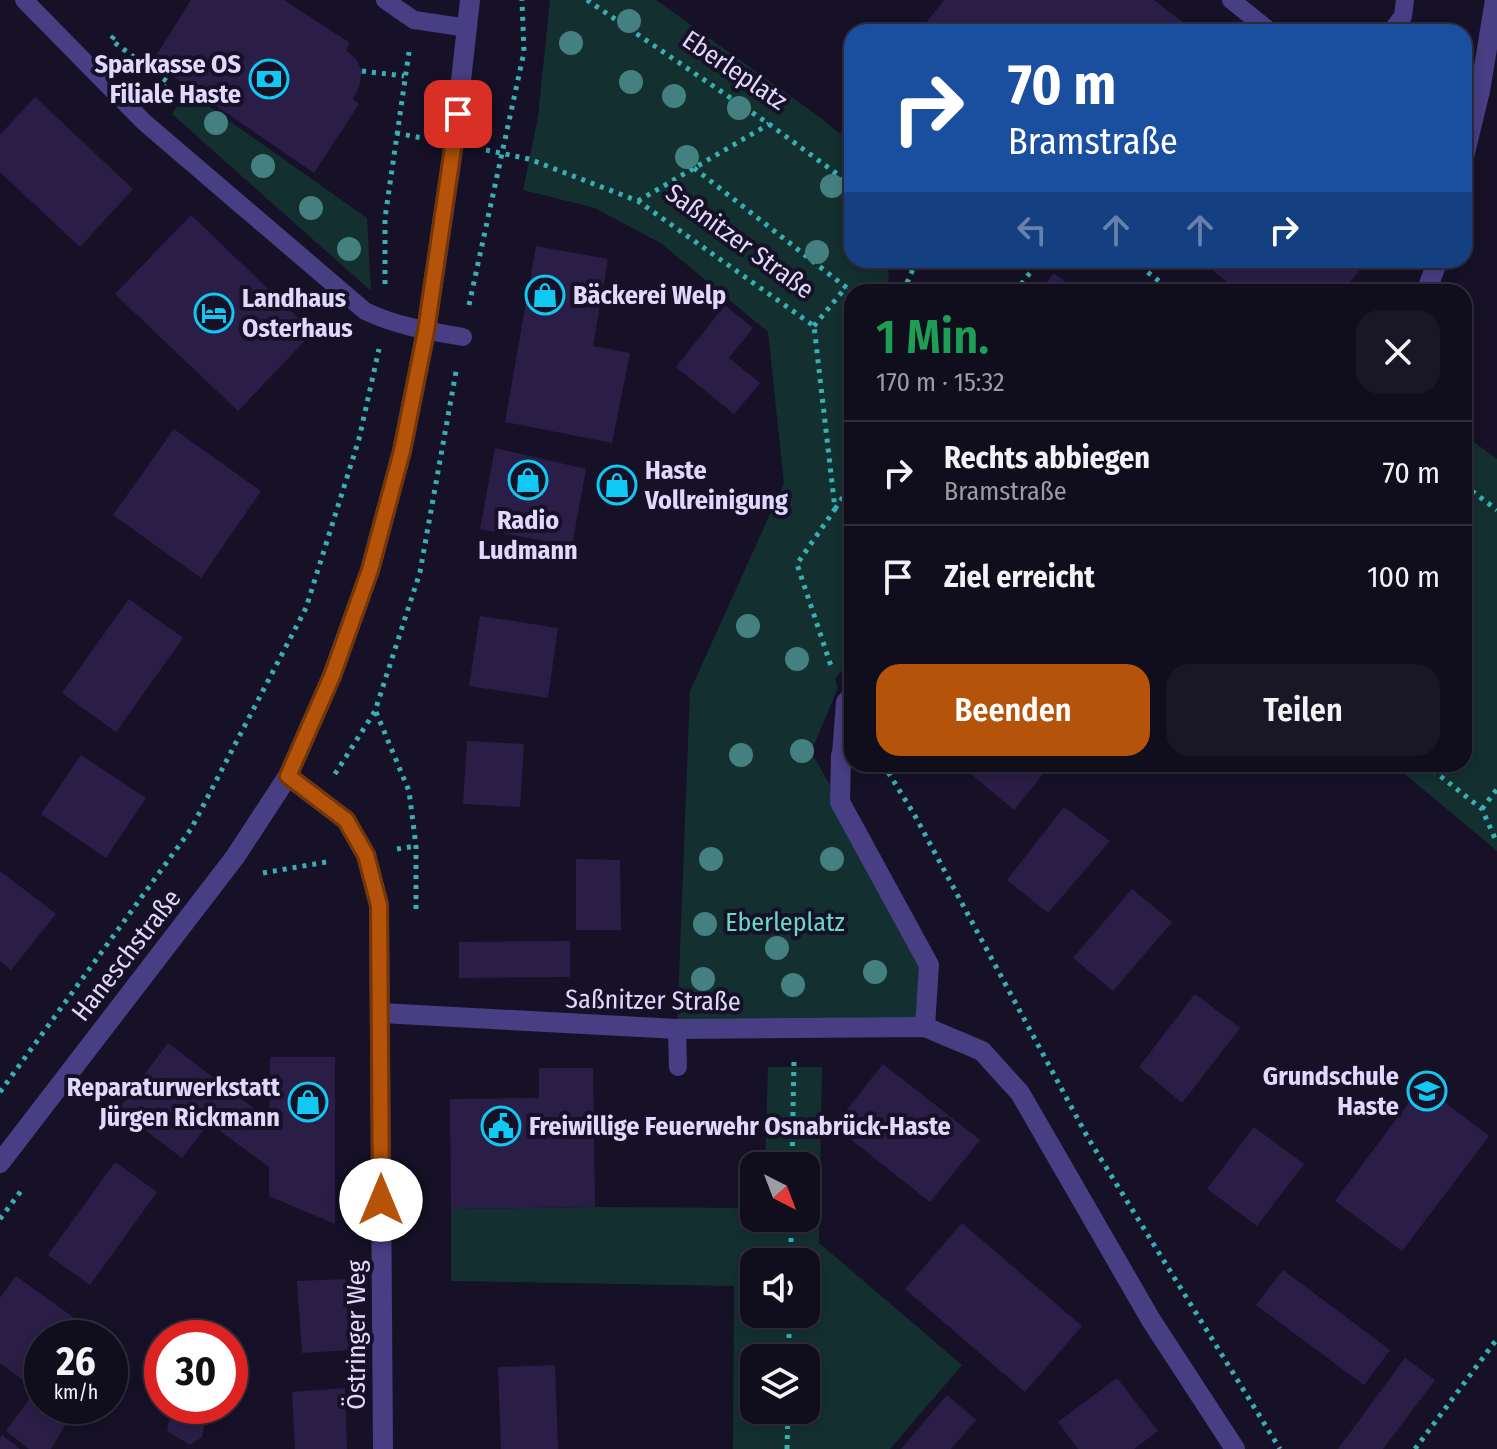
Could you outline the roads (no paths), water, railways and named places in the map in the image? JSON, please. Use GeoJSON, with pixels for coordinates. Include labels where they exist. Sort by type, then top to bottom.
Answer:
{"type":"FeatureCollection","features":[{"type":"Feature","properties":{"kind":"street","name":"Haneschstraße"},"geometry":{"type":"LineString","coordinates":[[0,1163],[235,857],[288,776],[332,676],[370,570],[402,451],[426,331],[454,143],[470,0]]}},
{"type":"Feature","properties":{"kind":"street"},"geometry":{"type":"LineString","coordinates":[[1472,124],[1495,0]]}},
{"type":"Feature","properties":{"kind":"street"},"geometry":{"type":"LineString","coordinates":[[841,755],[840,802],[929,965],[925,1027]]}},
{"type":"Feature","properties":{"kind":"street","name":"Östringer Weg"},"geometry":{"type":"LineString","coordinates":[[288,776],[346,820],[366,855],[379,905],[383,1449]]}},
{"type":"Feature","properties":{"kind":"street","name":"Saßnitzer Straße"},"geometry":{"type":"LineString","coordinates":[[381,1013],[677,1029],[925,1027],[982,1051],[1020,1093],[1151,1320],[1235,1449]]}},
{"type":"Feature","properties":{"kind":"lane"},"geometry":{"type":"LineString","coordinates":[[24,0],[144,122],[365,311],[426,331],[463,337]]}},
{"type":"Feature","properties":{"kind":"lane"},"geometry":{"type":"LineString","coordinates":[[385,0],[414,20],[468,28]]}},
{"type":"Feature","properties":{"kind":"lane"},"geometry":{"type":"LineString","coordinates":[[1231,0],[1261,24]]}},
{"type":"Feature","properties":{"kind":"lane"},"geometry":{"type":"LineString","coordinates":[[1397,24],[1403,16],[1405,0]]}},
{"type":"Feature","properties":{"kind":"lane"},"geometry":{"type":"LineString","coordinates":[[841,755],[844,715]]}},
{"type":"Feature","properties":{"kind":"lane"},"geometry":{"type":"LineString","coordinates":[[677,1029],[678,1067]]}},
{"type":"Feature","properties":{"kind":"place","name":"Sparkasse OS Filiale Haste"},"geometry":{"type":"Point","coordinates":[269,79]}},
{"type":"Feature","properties":{"kind":"place","name":"Bäckerei Welp"},"geometry":{"type":"Point","coordinates":[545,295]}},
{"type":"Feature","properties":{"kind":"place","name":"Landhaus Osterhaus"},"geometry":{"type":"Point","coordinates":[214,313]}},
{"type":"Feature","properties":{"kind":"place","name":"Radio Ludmann"},"geometry":{"type":"Point","coordinates":[528,480]}},
{"type":"Feature","properties":{"kind":"place","name":"Haste Vollreinigung"},"geometry":{"type":"Point","coordinates":[617,485]}},
{"type":"Feature","properties":{"kind":"place","name":"Grundschule Haste"},"geometry":{"type":"Point","coordinates":[1427,1091]}},
{"type":"Feature","properties":{"kind":"place","name":"Reparaturwerkstatt Jürgen Rickmann"},"geometry":{"type":"Point","coordinates":[308,1102]}},
{"type":"Feature","properties":{"kind":"place","name":"Freiwillige Feuerwehr Osnabrück-Haste"},"geometry":{"type":"Point","coordinates":[501,1126]}},
{"type":"Feature","properties":{"kind":"park label","name":"Eberleplatz"},"geometry":{"type":"Point","coordinates":[785,922]}}]}
